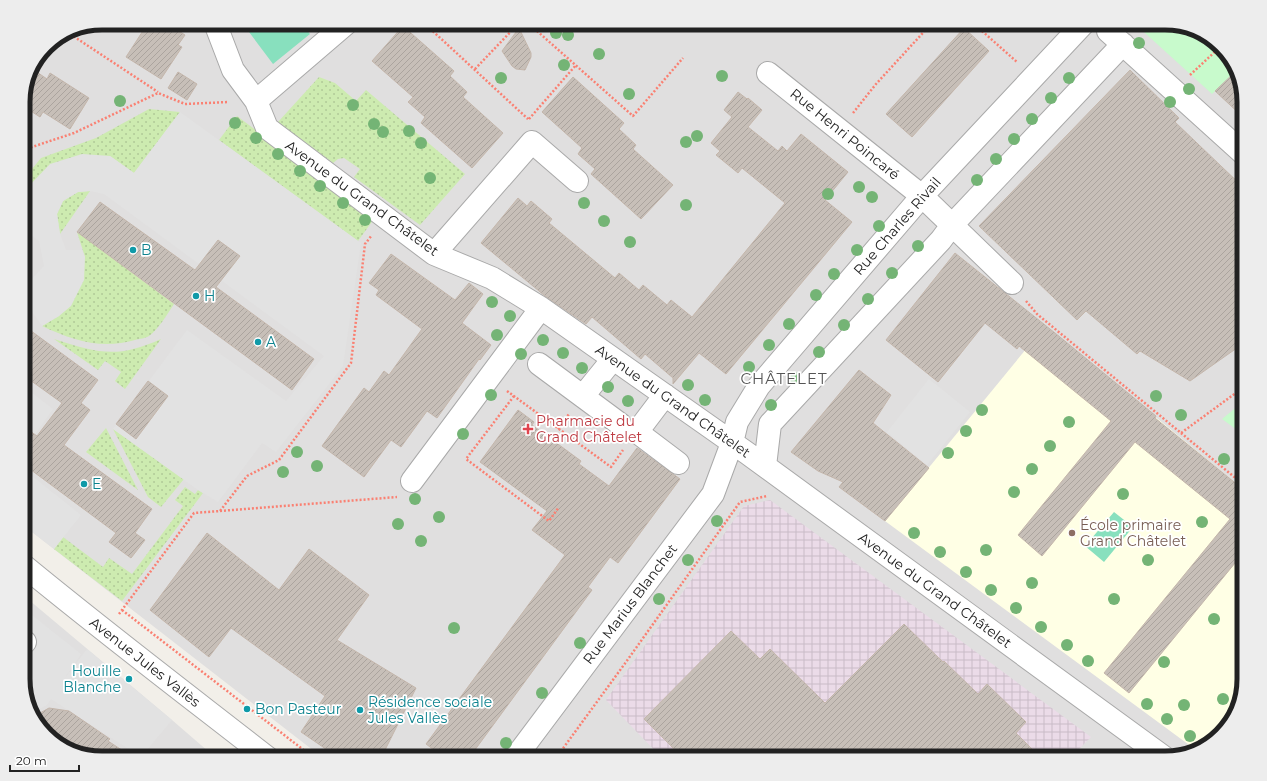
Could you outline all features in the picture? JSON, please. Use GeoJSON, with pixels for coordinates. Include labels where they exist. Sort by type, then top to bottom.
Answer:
{"type":"FeatureCollection","features":[{"type":"Feature","properties":{"kind":"street","name":"Avenue du Grand Châtelet"},"geometry":{"type":"LineString","coordinates":[[218,30],[233,70],[256,102],[266,128],[434,254],[492,278],[541,308],[773,472],[1155,751]]}},
{"type":"Feature","properties":{"kind":"street"},"geometry":{"type":"LineString","coordinates":[[256,102],[339,30]]}},
{"type":"Feature","properties":{"kind":"street","name":"Rue Charles Rivail"},"geometry":{"type":"LineString","coordinates":[[732,443],[737,422],[759,386],[922,196],[1077,30]]}},
{"type":"Feature","properties":{"kind":"street"},"geometry":{"type":"LineString","coordinates":[[1108,30],[1237,148]]}},
{"type":"Feature","properties":{"kind":"street"},"geometry":{"type":"LineString","coordinates":[[773,472],[770,424],[936,246],[952,225],[1123,44]]}},
{"type":"Feature","properties":{"kind":"street","name":"Rue Henri Poincaré"},"geometry":{"type":"LineString","coordinates":[[768,73],[922,196],[1012,283]]}},
{"type":"Feature","properties":{"kind":"street"},"geometry":{"type":"LineString","coordinates":[[434,254],[532,142],[577,181]]}},
{"type":"Feature","properties":{"kind":"street"},"geometry":{"type":"LineString","coordinates":[[412,481],[541,308]]}},
{"type":"Feature","properties":{"kind":"street"},"geometry":{"type":"LineString","coordinates":[[583,396],[613,359]]}},
{"type":"Feature","properties":{"kind":"street"},"geometry":{"type":"LineString","coordinates":[[539,364],[678,463]]}},
{"type":"Feature","properties":{"kind":"street"},"geometry":{"type":"LineString","coordinates":[[628,428],[665,395]]}},
{"type":"Feature","properties":{"kind":"street","name":"Rue Marius Blanchet"},"geometry":{"type":"LineString","coordinates":[[520,751],[713,494],[732,443]]}},
{"type":"Feature","properties":{"kind":"street","name":"Avenue Jules Vallès"},"geometry":{"type":"LineString","coordinates":[[30,571],[105,632],[259,751]]}},
{"type":"Feature","properties":{"kind":"path"},"geometry":{"type":"LineString","coordinates":[[432,30],[534,125],[532,142]]}},
{"type":"Feature","properties":{"kind":"path"},"geometry":{"type":"LineString","coordinates":[[475,69],[512,30]]}},
{"type":"Feature","properties":{"kind":"path"},"geometry":{"type":"LineString","coordinates":[[536,30],[633,116],[683,58]]}},
{"type":"Feature","properties":{"kind":"path"},"geometry":{"type":"LineString","coordinates":[[839,130],[876,84],[926,30]]}},
{"type":"Feature","properties":{"kind":"path"},"geometry":{"type":"LineString","coordinates":[[981,30],[1033,77]]}},
{"type":"Feature","properties":{"kind":"path"},"geometry":{"type":"LineString","coordinates":[[73,36],[158,93],[185,104],[256,102]]}},
{"type":"Feature","properties":{"kind":"path"},"geometry":{"type":"LineString","coordinates":[[1176,92],[1190,74],[1216,51]]}},
{"type":"Feature","properties":{"kind":"path"},"geometry":{"type":"LineString","coordinates":[[528,119],[576,65]]}},
{"type":"Feature","properties":{"kind":"path"},"geometry":{"type":"LineString","coordinates":[[30,148],[74,133],[158,93]]}},
{"type":"Feature","properties":{"kind":"path"},"geometry":{"type":"LineString","coordinates":[[220,511],[247,476],[279,460],[351,363],[365,244],[385,217]]}},
{"type":"Feature","properties":{"kind":"path"},"geometry":{"type":"LineString","coordinates":[[1012,283],[1037,314],[1237,479]]}},
{"type":"Feature","properties":{"kind":"path"},"geometry":{"type":"LineString","coordinates":[[489,377],[611,467],[628,428]]}},
{"type":"Feature","properties":{"kind":"path"},"geometry":{"type":"LineString","coordinates":[[1181,433],[1237,392]]}},
{"type":"Feature","properties":{"kind":"path"},"geometry":{"type":"LineString","coordinates":[[514,396],[466,459],[549,520],[559,507]]}},
{"type":"Feature","properties":{"kind":"path"},"geometry":{"type":"LineString","coordinates":[[561,751],[740,502],[768,496],[773,472]]}},
{"type":"Feature","properties":{"kind":"path"},"geometry":{"type":"LineString","coordinates":[[105,632],[194,513],[400,496],[412,481]]}},
{"type":"Feature","properties":{"kind":"path"},"geometry":{"type":"LineString","coordinates":[[122,610],[305,751]]}},
{"type":"Feature","properties":{"kind":"shaded area"},"geometry":{"type":"Polygon","coordinates":[[[102,30],[1165,30],[1184,32],[1192,35],[1209,45],[1222,58],[1230,70],[1236,88],[1237,97],[1237,679],[1235,698],[1232,706],[1222,723],[1209,736],[1184,749],[1165,751],[314,751],[30,530],[30,97],[32,83],[37,70],[45,58],[58,45],[70,37],[83,32],[102,30]]]}},
{"type":"Feature","properties":{"kind":"shaded area"},"geometry":{"type":"Polygon","coordinates":[[[180,112],[361,243],[343,366],[276,452],[262,443],[218,502],[198,490],[113,429],[187,330],[286,401],[324,356],[104,194],[90,191],[78,192],[63,201],[57,214],[60,234],[66,250],[82,250],[85,257],[84,280],[71,306],[59,316],[42,326],[30,310],[30,281],[44,266],[39,241],[30,234],[30,185],[50,164],[82,154],[110,156],[134,173],[180,112]]]}},
{"type":"Feature","properties":{"kind":"shaded area","name":"École primaire Grand Châtelet"},"geometry":{"type":"Polygon","coordinates":[[[1045,326],[1237,484],[1237,679],[1235,698],[1232,706],[1216,730],[1191,746],[885,521],[1045,326]]]}},
{"type":"Feature","properties":{"kind":"shaded area"},"geometry":{"type":"Polygon","coordinates":[[[929,379],[970,412],[927,465],[887,432],[929,379]]]}},
{"type":"Feature","properties":{"kind":"shaded area"},"geometry":{"type":"Polygon","coordinates":[[[30,391],[53,409],[30,441],[30,391]]]}},
{"type":"Feature","properties":{"kind":"shaded area"},"geometry":{"type":"Polygon","coordinates":[[[30,475],[81,515],[54,549],[30,530],[30,475]]]}},
{"type":"Feature","properties":{"kind":"shaded area"},"geometry":{"type":"Polygon","coordinates":[[[770,500],[1091,737],[1077,751],[655,751],[606,700],[744,506],[770,500]]]}},
{"type":"Feature","properties":{"kind":"shaded area"},"geometry":{"type":"Polygon","coordinates":[[[30,601],[208,751],[102,751],[83,749],[58,736],[42,719],[37,711],[31,693],[30,601]]]}},
{"type":"Feature","properties":{"kind":"shaded area"},"geometry":{"type":"Polygon","coordinates":[[[30,614],[81,654],[62,682],[87,649],[172,720],[146,751],[132,751],[51,699],[47,705],[37,710],[31,693],[30,614]]]}},
{"type":"Feature","properties":{"kind":"green space"},"geometry":{"type":"Polygon","coordinates":[[[251,30],[307,30],[310,34],[273,64],[249,32],[251,30]]]}},
{"type":"Feature","properties":{"kind":"green space"},"geometry":{"type":"Polygon","coordinates":[[[1142,30],[1184,32],[1201,40],[1216,51],[1230,70],[1232,75],[1212,94],[1142,30]]]}},
{"type":"Feature","properties":{"kind":"green space"},"geometry":{"type":"Polygon","coordinates":[[[319,77],[335,83],[356,101],[366,90],[465,174],[420,225],[354,177],[360,169],[344,158],[338,159],[333,163],[278,122],[319,77]]]}},
{"type":"Feature","properties":{"kind":"green space"},"geometry":{"type":"Polygon","coordinates":[[[149,109],[180,112],[134,173],[110,156],[30,188],[30,171],[41,158],[96,138],[149,109]]]}},
{"type":"Feature","properties":{"kind":"green space"},"geometry":{"type":"Polygon","coordinates":[[[237,116],[374,219],[358,241],[219,140],[237,116]]]}},
{"type":"Feature","properties":{"kind":"green space"},"geometry":{"type":"Polygon","coordinates":[[[90,191],[60,234],[57,214],[63,201],[78,192],[90,191]]]}},
{"type":"Feature","properties":{"kind":"green space"},"geometry":{"type":"Polygon","coordinates":[[[77,232],[174,304],[159,326],[149,336],[122,343],[99,344],[64,336],[42,326],[59,316],[85,257],[77,232]]]}},
{"type":"Feature","properties":{"kind":"green space"},"geometry":{"type":"Polygon","coordinates":[[[54,339],[83,348],[108,352],[132,349],[161,339],[125,389],[115,381],[121,372],[105,361],[98,370],[54,339]]]}},
{"type":"Feature","properties":{"kind":"green space"},"geometry":{"type":"Polygon","coordinates":[[[1237,407],[1237,430],[1222,419],[1237,407]]]}},
{"type":"Feature","properties":{"kind":"green space"},"geometry":{"type":"Polygon","coordinates":[[[106,428],[138,490],[86,452],[106,428]]]}},
{"type":"Feature","properties":{"kind":"green space"},"geometry":{"type":"Polygon","coordinates":[[[113,429],[184,479],[161,507],[148,497],[113,429]]]}},
{"type":"Feature","properties":{"kind":"green space"},"geometry":{"type":"Polygon","coordinates":[[[185,487],[195,494],[198,490],[203,493],[122,601],[54,549],[63,537],[103,567],[109,558],[132,574],[183,506],[175,500],[185,487]]]}},
{"type":"Feature","properties":{"kind":"green space"},"geometry":{"type":"Polygon","coordinates":[[[1114,512],[1133,527],[1104,562],[1085,546],[1114,512]]]}},
{"type":"Feature","properties":{"kind":"building"},"geometry":{"type":"Polygon","coordinates":[[[143,30],[177,30],[185,35],[178,45],[182,47],[161,79],[126,57],[143,30]]]}},
{"type":"Feature","properties":{"kind":"building"},"geometry":{"type":"Polygon","coordinates":[[[399,30],[408,30],[454,71],[450,76],[467,92],[463,97],[503,133],[472,168],[421,123],[425,117],[408,102],[413,97],[372,61],[399,30]]]}},
{"type":"Feature","properties":{"kind":"building"},"geometry":{"type":"Polygon","coordinates":[[[518,30],[520,30],[531,53],[531,57],[525,70],[516,69],[512,66],[502,51],[518,30]]]}},
{"type":"Feature","properties":{"kind":"building"},"geometry":{"type":"Polygon","coordinates":[[[962,30],[966,30],[989,51],[912,137],[886,114],[962,30]]]}},
{"type":"Feature","properties":{"kind":"building"},"geometry":{"type":"Polygon","coordinates":[[[1130,70],[1179,118],[1175,122],[1237,181],[1237,348],[1190,381],[1140,351],[1137,354],[1086,311],[1077,320],[979,226],[1130,70]]]}},
{"type":"Feature","properties":{"kind":"building"},"geometry":{"type":"Polygon","coordinates":[[[36,72],[47,79],[50,73],[89,98],[70,129],[43,112],[40,117],[30,111],[32,83],[36,72]]]}},
{"type":"Feature","properties":{"kind":"building"},"geometry":{"type":"Polygon","coordinates":[[[178,72],[197,84],[187,100],[168,88],[178,72]]]}},
{"type":"Feature","properties":{"kind":"building"},"geometry":{"type":"Polygon","coordinates":[[[1232,75],[1236,88],[1237,111],[1215,91],[1232,75]]]}},
{"type":"Feature","properties":{"kind":"building"},"geometry":{"type":"Polygon","coordinates":[[[573,77],[624,123],[619,129],[636,145],[633,149],[673,185],[641,219],[591,174],[595,169],[578,154],[582,148],[542,112],[573,77]]]}},
{"type":"Feature","properties":{"kind":"building"},"geometry":{"type":"Polygon","coordinates":[[[738,92],[762,110],[748,127],[778,151],[782,146],[787,151],[801,134],[848,172],[825,200],[852,222],[726,374],[699,353],[673,384],[673,378],[645,354],[641,359],[592,317],[586,324],[545,296],[481,243],[518,198],[527,206],[531,201],[552,219],[549,223],[615,278],[619,273],[639,290],[643,285],[667,305],[671,300],[692,317],[785,203],[742,168],[738,173],[716,155],[720,151],[711,143],[732,117],[724,110],[738,92]]]}},
{"type":"Feature","properties":{"kind":"building"},"geometry":{"type":"Polygon","coordinates":[[[100,202],[195,270],[218,240],[240,256],[216,287],[314,359],[292,390],[77,232],[100,202]]]}},
{"type":"Feature","properties":{"kind":"building"},"geometry":{"type":"Polygon","coordinates":[[[955,253],[1060,337],[1156,416],[1155,418],[1237,484],[1237,561],[1129,693],[1104,673],[1230,519],[1135,442],[1042,556],[1018,535],[1111,421],[1019,346],[1017,349],[985,323],[938,382],[886,340],[955,253]]]}},
{"type":"Feature","properties":{"kind":"building"},"geometry":{"type":"Polygon","coordinates":[[[391,254],[455,300],[469,283],[483,294],[462,323],[491,345],[480,360],[479,359],[437,418],[427,411],[401,447],[391,440],[364,477],[322,446],[364,388],[369,392],[384,371],[389,375],[422,329],[376,295],[379,290],[369,283],[391,254]]]}},
{"type":"Feature","properties":{"kind":"building"},"geometry":{"type":"Polygon","coordinates":[[[30,330],[98,380],[81,403],[90,410],[64,445],[152,509],[135,533],[145,540],[131,558],[109,542],[116,533],[30,469],[30,431],[37,436],[62,403],[30,380],[30,330]]]}},
{"type":"Feature","properties":{"kind":"building"},"geometry":{"type":"Polygon","coordinates":[[[859,370],[891,395],[873,423],[929,468],[885,521],[839,487],[843,482],[818,471],[791,452],[859,370]]]}},
{"type":"Feature","properties":{"kind":"building"},"geometry":{"type":"Polygon","coordinates":[[[148,381],[168,396],[136,439],[116,424],[148,381]]]}},
{"type":"Feature","properties":{"kind":"building"},"geometry":{"type":"Polygon","coordinates":[[[518,410],[534,422],[532,425],[581,461],[579,464],[609,486],[637,448],[680,479],[618,563],[610,557],[588,587],[592,590],[474,751],[436,751],[426,744],[565,555],[532,530],[547,511],[480,462],[518,410]]]}},
{"type":"Feature","properties":{"kind":"building"},"geometry":{"type":"Polygon","coordinates":[[[207,533],[279,590],[309,549],[369,595],[337,640],[416,688],[384,751],[329,751],[301,732],[325,696],[231,628],[209,657],[150,610],[207,533]]]}},
{"type":"Feature","properties":{"kind":"building"},"geometry":{"type":"Polygon","coordinates":[[[904,624],[978,694],[987,684],[1026,722],[1016,733],[1034,751],[676,751],[644,719],[731,631],[760,659],[770,649],[825,703],[904,624]]]}},
{"type":"Feature","properties":{"kind":"building"},"geometry":{"type":"Polygon","coordinates":[[[49,708],[69,711],[110,739],[108,741],[123,751],[102,751],[83,749],[75,746],[51,730],[39,714],[49,708]]]}},
{"type":"Feature","properties":{"kind":"place","name":"B"},"geometry":{"type":"Point","coordinates":[133,250]}},
{"type":"Feature","properties":{"kind":"place","name":"H"},"geometry":{"type":"Point","coordinates":[196,296]}},
{"type":"Feature","properties":{"kind":"place","name":"A"},"geometry":{"type":"Point","coordinates":[258,342]}},
{"type":"Feature","properties":{"kind":"place","name":"Pharmacie du Grand Châtelet"},"geometry":{"type":"Point","coordinates":[528,429]}},
{"type":"Feature","properties":{"kind":"place","name":"E"},"geometry":{"type":"Point","coordinates":[84,484]}},
{"type":"Feature","properties":{"kind":"place","name":"École primaire Grand Châtelet"},"geometry":{"type":"Point","coordinates":[1072,533]}},
{"type":"Feature","properties":{"kind":"place","name":"Houille Blanche"},"geometry":{"type":"Point","coordinates":[129,679]}},
{"type":"Feature","properties":{"kind":"place","name":"Bon Pasteur"},"geometry":{"type":"Point","coordinates":[247,709]}},
{"type":"Feature","properties":{"kind":"place","name":"Résidence sociale Jules Vallès"},"geometry":{"type":"Point","coordinates":[360,710]}},
{"type":"Feature","properties":{"kind":"district","name":"CHÂTELET"},"geometry":{"type":"Point","coordinates":[784,379]}}]}
